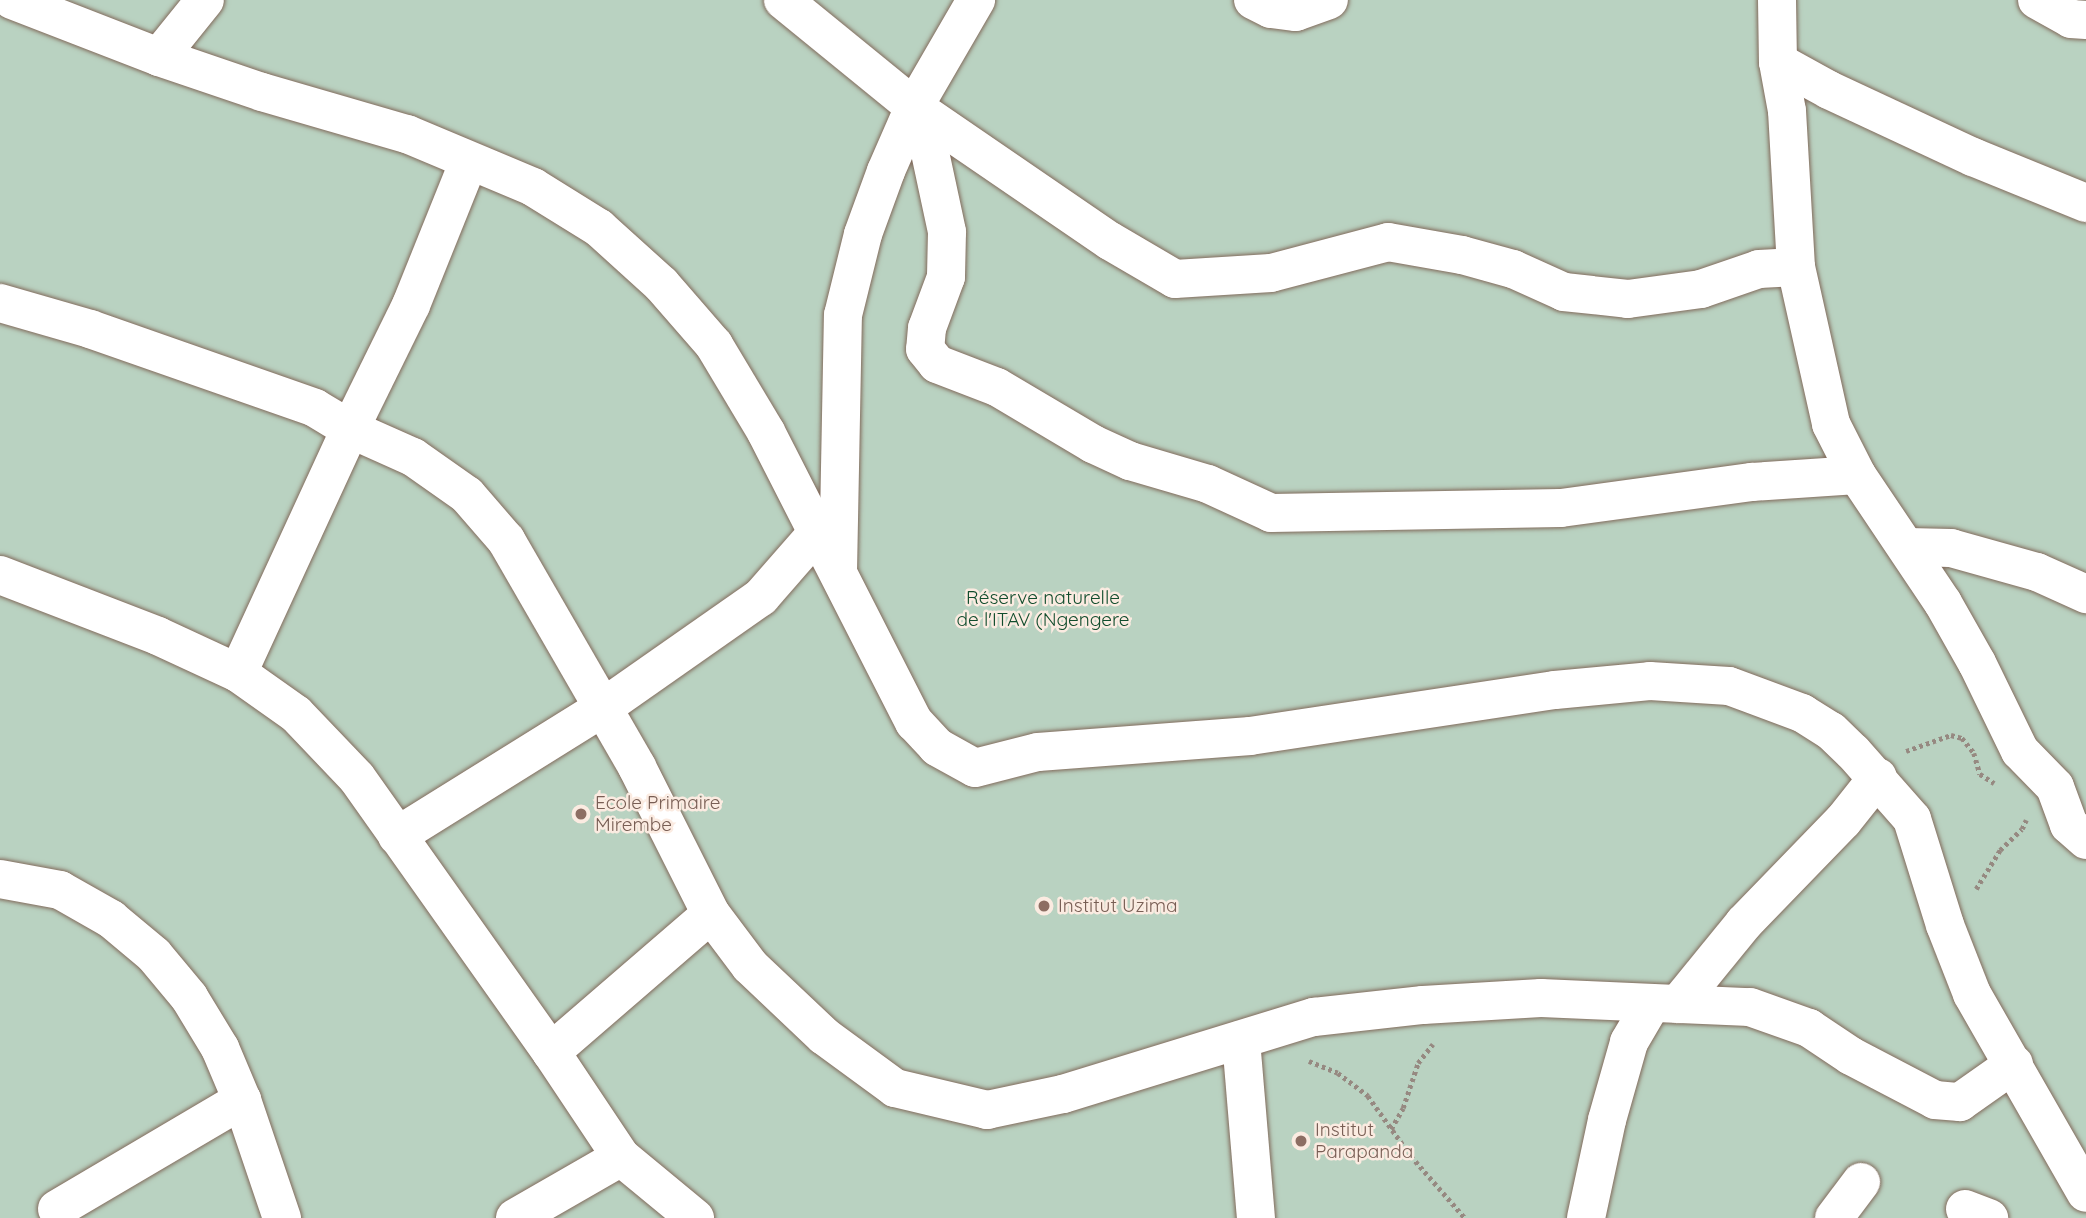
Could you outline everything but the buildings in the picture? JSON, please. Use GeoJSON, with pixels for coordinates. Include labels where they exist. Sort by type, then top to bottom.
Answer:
{"type":"FeatureCollection","features":[{"type":"Feature","properties":{"kind":"street"},"geometry":{"type":"LineString","coordinates":[[12,0],[159,57],[262,92],[407,134],[533,187],[599,228],[661,284],[714,345],[766,432],[914,722],[937,747],[975,768],[1038,752],[1250,736],[1555,690],[1650,681],[1729,686],[1802,713],[1831,731],[1866,765],[1912,819],[1948,932],[1972,994],[2014,1063],[2086,1194]]}},
{"type":"Feature","properties":{"kind":"street"},"geometry":{"type":"LineString","coordinates":[[159,57],[205,0]]}},
{"type":"Feature","properties":{"kind":"street"},"geometry":{"type":"LineString","coordinates":[[783,0],[914,107],[1110,241],[1175,279],[1271,273],[1388,242],[1462,255],[1500,265],[1564,292],[1628,299],[1701,289],[1759,270],[1796,267]]}},
{"type":"Feature","properties":{"kind":"street"},"geometry":{"type":"LineString","coordinates":[[838,574],[843,314],[863,234],[914,107],[976,0]]}},
{"type":"Feature","properties":{"kind":"street"},"geometry":{"type":"LineString","coordinates":[[1253,0],[1271,9],[1296,12],[1329,0]]}},
{"type":"Feature","properties":{"kind":"street"},"geometry":{"type":"LineString","coordinates":[[1777,0],[1778,62],[1787,111],[1796,267],[1831,424],[1857,475],[1908,547],[1977,663],[2020,751],[2055,787],[2069,825],[2086,841]]}},
{"type":"Feature","properties":{"kind":"street"},"geometry":{"type":"LineString","coordinates":[[2037,0],[2071,19],[2086,20]]}},
{"type":"Feature","properties":{"kind":"street"},"geometry":{"type":"LineString","coordinates":[[1778,62],[1829,90],[1973,158],[2086,202]]}},
{"type":"Feature","properties":{"kind":"street"},"geometry":{"type":"LineString","coordinates":[[914,107],[928,143],[947,232],[946,277],[927,328],[925,349],[937,364],[997,387],[1093,444],[1130,461],[1208,484],[1271,513],[1561,508],[1752,482],[1857,475]]}},
{"type":"Feature","properties":{"kind":"street"},"geometry":{"type":"LineString","coordinates":[[238,673],[349,429],[411,305],[469,161]]}},
{"type":"Feature","properties":{"kind":"street"},"geometry":{"type":"LineString","coordinates":[[0,303],[90,329],[315,408],[349,429],[413,457],[467,495],[506,540],[601,709],[637,767],[711,914],[750,966],[824,1036],[895,1088],[987,1110],[1063,1094],[1314,1017],[1542,998],[1750,1007],[1809,1028],[1851,1056],[1935,1100],[1960,1102],[2014,1063]]}},
{"type":"Feature","properties":{"kind":"street"},"geometry":{"type":"LineString","coordinates":[[397,836],[601,709],[761,597],[816,534]]}},
{"type":"Feature","properties":{"kind":"street"},"geometry":{"type":"LineString","coordinates":[[1908,547],[1951,548],[2038,572],[2086,594]]}},
{"type":"Feature","properties":{"kind":"street"},"geometry":{"type":"LineString","coordinates":[[0,575],[158,636],[238,673],[296,713],[357,778],[551,1052],[621,1157],[695,1218]]}},
{"type":"Feature","properties":{"kind":"street"},"geometry":{"type":"LineString","coordinates":[[1586,1218],[1607,1120],[1629,1042],[1843,821],[1866,765]]}},
{"type":"Feature","properties":{"kind":"street"},"geometry":{"type":"LineString","coordinates":[[0,879],[60,890],[111,919],[154,955],[189,997],[220,1048],[242,1100],[282,1218]]}},
{"type":"Feature","properties":{"kind":"street"},"geometry":{"type":"LineString","coordinates":[[551,1052],[711,914]]}},
{"type":"Feature","properties":{"kind":"street"},"geometry":{"type":"LineString","coordinates":[[1256,1036],[1256,1218]]}},
{"type":"Feature","properties":{"kind":"street"},"geometry":{"type":"LineString","coordinates":[[57,1209],[242,1100]]}},
{"type":"Feature","properties":{"kind":"street"},"geometry":{"type":"LineString","coordinates":[[515,1218],[621,1157]]}},
{"type":"Feature","properties":{"kind":"street"},"geometry":{"type":"LineString","coordinates":[[1834,1218],[1861,1182]]}},
{"type":"Feature","properties":{"kind":"path"},"geometry":{"type":"LineString","coordinates":[[1866,765],[1882,748],[1908,751],[1951,735],[1962,738],[1974,753],[1980,774],[1987,780],[2004,786],[2022,783],[2041,774]]}},
{"type":"Feature","properties":{"kind":"path"},"geometry":{"type":"LineString","coordinates":[[1948,932],[2000,850],[2022,829],[2041,774]]}},
{"type":"Feature","properties":{"kind":"path"},"geometry":{"type":"LineString","coordinates":[[1391,1129],[1403,1108],[1418,1063],[1471,1002]]}},
{"type":"Feature","properties":{"kind":"path"},"geometry":{"type":"LineString","coordinates":[[1256,1036],[1338,1073],[1368,1096],[1391,1129],[1465,1218]]}},
{"type":"Feature","properties":{"kind":"green space","name":"Réserve naturelle de l'ITAV (Ngengere"},"geometry":{"type":"Polygon","coordinates":[[[0,0],[2086,0],[2086,1218],[0,1218],[0,0]]]}},
{"type":"Feature","properties":{"kind":"place","name":"Ecole Primaire Mirembe"},"geometry":{"type":"Point","coordinates":[581,814]}},
{"type":"Feature","properties":{"kind":"place","name":"Institut Uzima"},"geometry":{"type":"Point","coordinates":[1044,906]}},
{"type":"Feature","properties":{"kind":"place","name":"Institut Parapanda"},"geometry":{"type":"Point","coordinates":[1301,1141]}}]}
